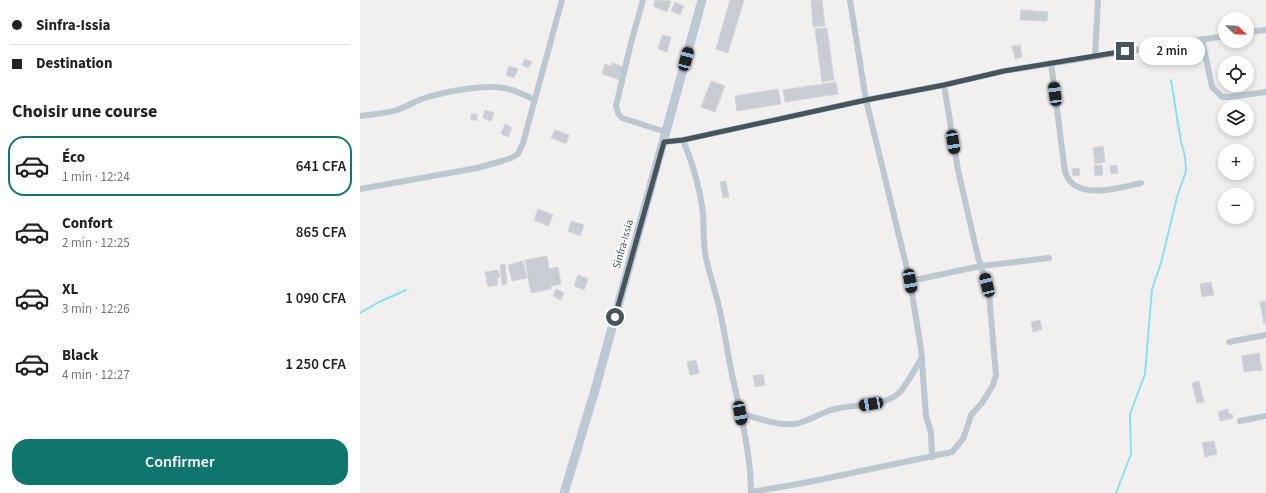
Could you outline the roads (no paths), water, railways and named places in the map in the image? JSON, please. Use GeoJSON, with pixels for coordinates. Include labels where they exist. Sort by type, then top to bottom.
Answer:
{"type":"FeatureCollection","features":[{"type":"Feature","properties":{"kind":"main road","name":"Sinfra-Issia"},"geometry":{"type":"LineString","coordinates":[[564,493],[595,390],[702,0]]}},
{"type":"Feature","properties":{"kind":"street"},"geometry":{"type":"LineString","coordinates":[[360,189],[384,186],[477,168],[512,158],[518,154],[523,143],[562,0]]}},
{"type":"Feature","properties":{"kind":"street"},"geometry":{"type":"LineString","coordinates":[[643,0],[616,106],[618,113],[622,118],[666,132]]}},
{"type":"Feature","properties":{"kind":"street"},"geometry":{"type":"LineString","coordinates":[[850,0],[866,100],[910,281],[922,357],[926,416],[931,432],[932,457]]}},
{"type":"Feature","properties":{"kind":"street"},"geometry":{"type":"LineString","coordinates":[[1095,56],[1098,0]]}},
{"type":"Feature","properties":{"kind":"street"},"geometry":{"type":"LineString","coordinates":[[1254,31],[1266,30]]}},
{"type":"Feature","properties":{"kind":"street"},"geometry":{"type":"LineString","coordinates":[[664,142],[683,140],[1004,71],[1218,37]]}},
{"type":"Feature","properties":{"kind":"street"},"geometry":{"type":"LineString","coordinates":[[1202,39],[1212,87],[1222,97],[1266,92]]}},
{"type":"Feature","properties":{"kind":"street"},"geometry":{"type":"LineString","coordinates":[[1051,63],[1065,172],[1069,180],[1076,186],[1102,191],[1141,183]]}},
{"type":"Feature","properties":{"kind":"street"},"geometry":{"type":"LineString","coordinates":[[683,140],[692,162],[697,180],[703,214],[703,237],[706,257],[710,277],[716,294],[749,458],[751,493],[932,457],[952,452],[963,439],[971,415],[982,403],[993,385],[996,375],[996,359],[989,294],[978,257],[958,170],[944,85]]}},
{"type":"Feature","properties":{"kind":"street"},"geometry":{"type":"LineString","coordinates":[[360,116],[392,112],[424,98],[441,93],[487,86],[502,87],[517,91],[535,100]]}},
{"type":"Feature","properties":{"kind":"street"},"geometry":{"type":"LineString","coordinates":[[910,281],[981,266],[1049,258]]}},
{"type":"Feature","properties":{"kind":"street"},"geometry":{"type":"LineString","coordinates":[[1229,342],[1266,335]]}},
{"type":"Feature","properties":{"kind":"street"},"geometry":{"type":"LineString","coordinates":[[740,413],[770,422],[793,424],[807,421],[830,410],[882,402],[899,393],[922,357]]}},
{"type":"Feature","properties":{"kind":"street"},"geometry":{"type":"LineString","coordinates":[[1240,421],[1266,416]]}},
{"type":"Feature","properties":{"kind":"waterway"},"geometry":{"type":"LineString","coordinates":[[1116,493],[1131,454],[1130,414],[1145,374],[1152,289],[1161,263],[1177,197],[1186,171],[1185,156],[1181,142],[1171,80]]}},
{"type":"Feature","properties":{"kind":"waterway"},"geometry":{"type":"LineString","coordinates":[[360,313],[379,302],[406,290]]}}]}
